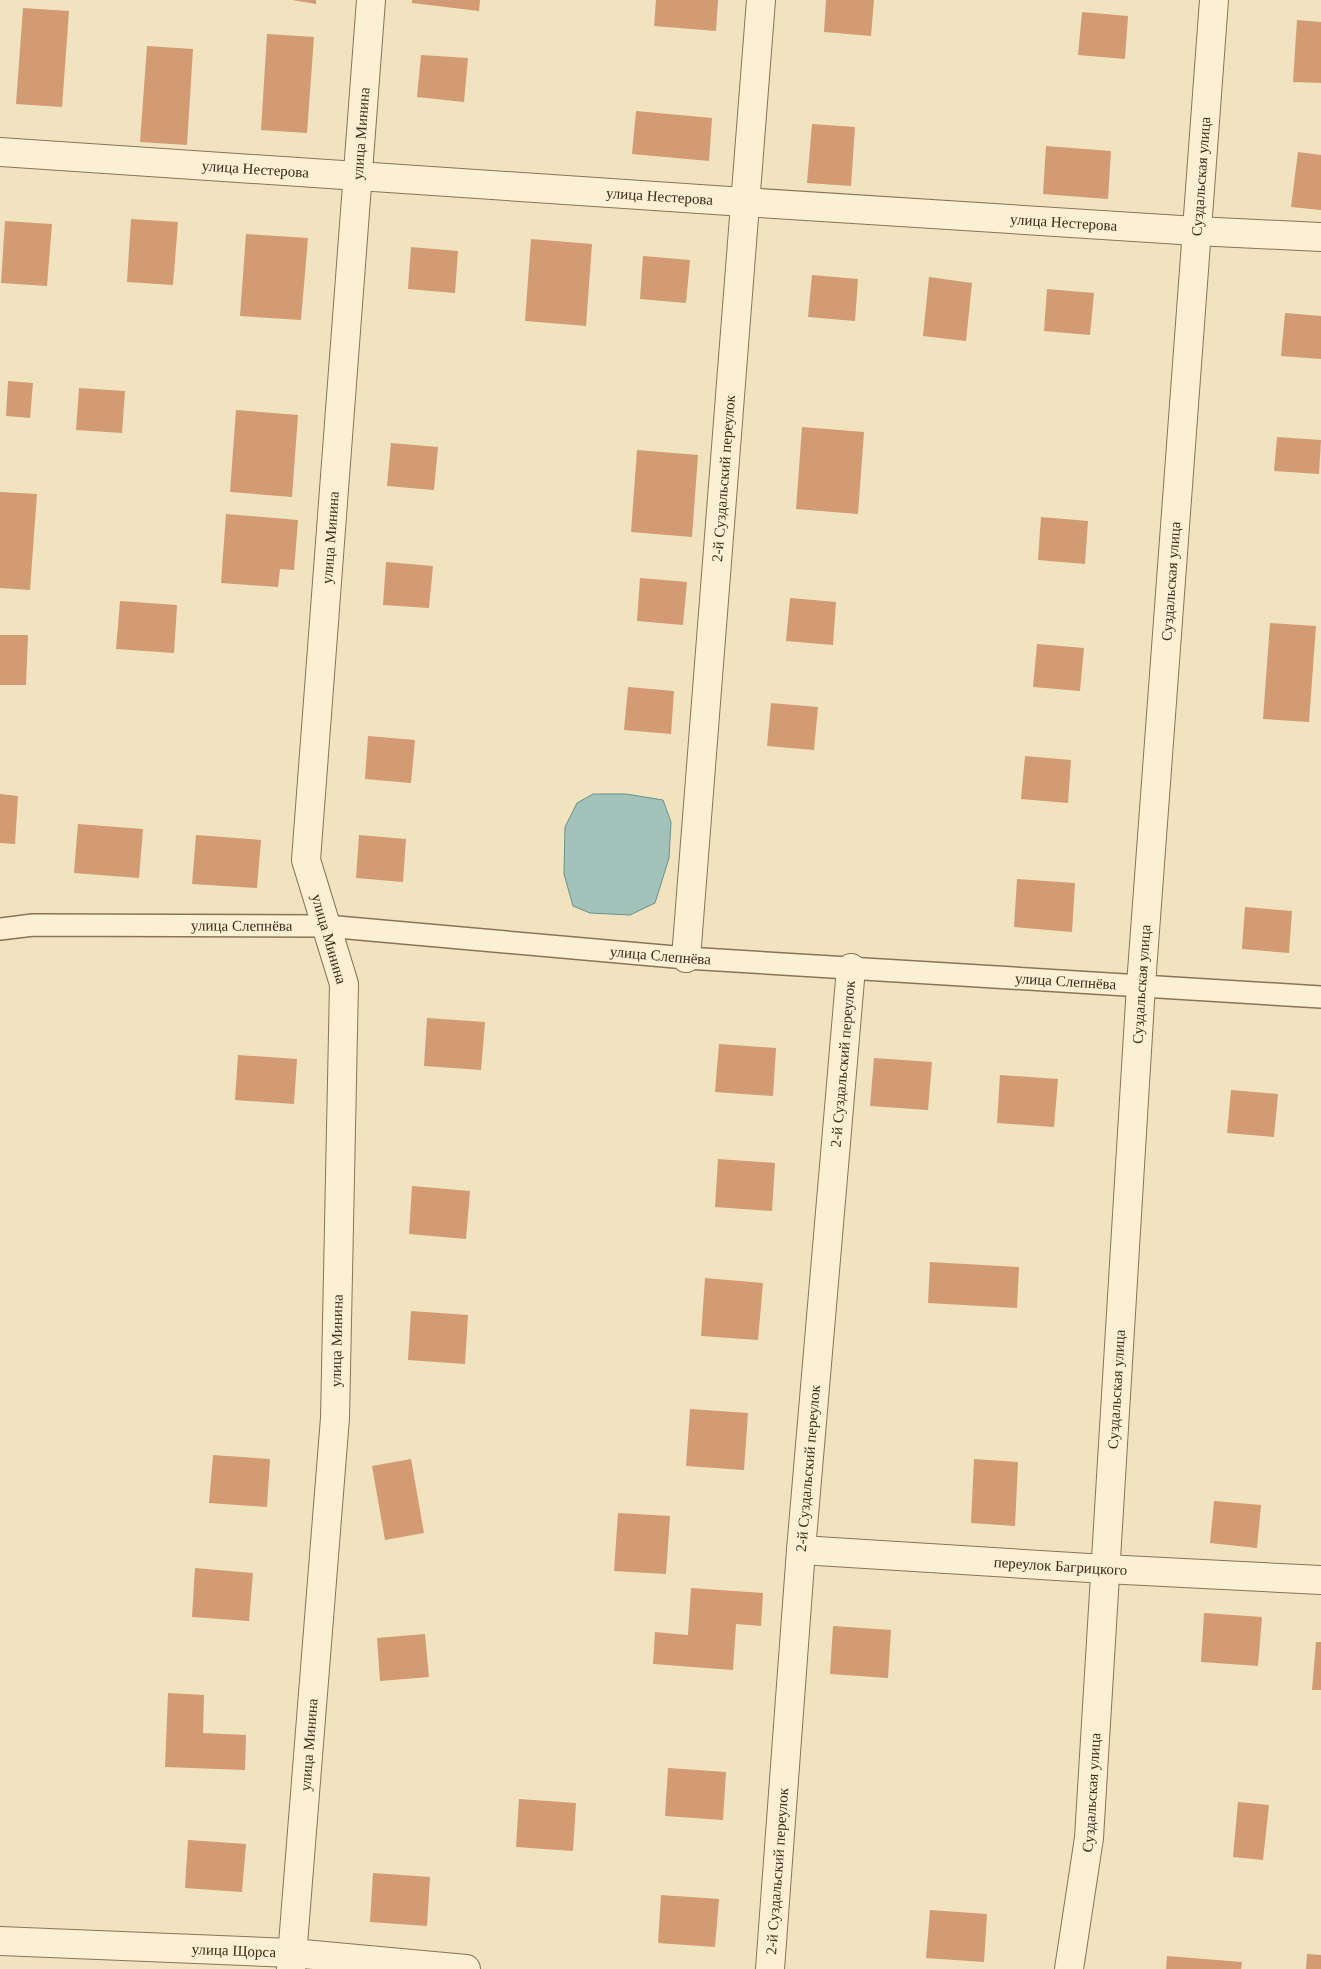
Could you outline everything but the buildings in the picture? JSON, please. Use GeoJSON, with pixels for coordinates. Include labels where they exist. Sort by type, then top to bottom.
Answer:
{"type":"FeatureCollection","features":[{"type":"Feature","properties":{"kind":"street","name":"улица Минина"},"geometry":{"type":"LineString","coordinates":[[292,1961],[335,1418],[344,984],[306,860],[371,0]]}},
{"type":"Feature","properties":{"kind":"street","name":"2-й Суздальский переулок"},"geometry":{"type":"LineString","coordinates":[[686,958],[761,0]]}},
{"type":"Feature","properties":{"kind":"street","name":"Суздальская улица"},"geometry":{"type":"LineString","coordinates":[[1069,1969],[1089,1838],[1141,985],[1214,0]]}},
{"type":"Feature","properties":{"kind":"street","name":"улица Нестерова"},"geometry":{"type":"LineString","coordinates":[[0,152],[744,202],[1196,231],[1321,237]]}},
{"type":"Feature","properties":{"kind":"street","name":"улица Слепнёва"},"geometry":{"type":"LineString","coordinates":[[0,929],[33,925],[326,926],[686,958],[1321,997]]}},
{"type":"Feature","properties":{"kind":"street","name":"2-й Суздальский переулок"},"geometry":{"type":"LineString","coordinates":[[770,1969],[801,1550],[851,968]]}},
{"type":"Feature","properties":{"kind":"street","name":"переулок Багрицкого"},"geometry":{"type":"LineString","coordinates":[[801,1550],[1105,1570],[1321,1580]]}},
{"type":"Feature","properties":{"kind":"street","name":"улица Щорса"},"geometry":{"type":"LineString","coordinates":[[0,1941],[292,1961],[466,1969]]}},
{"type":"Feature","properties":{"kind":"water"},"geometry":{"type":"Polygon","coordinates":[[[593,794],[626,794],[663,800],[671,822],[669,858],[655,903],[630,915],[590,913],[573,906],[564,874],[565,827],[577,803],[593,794]]]}}]}
